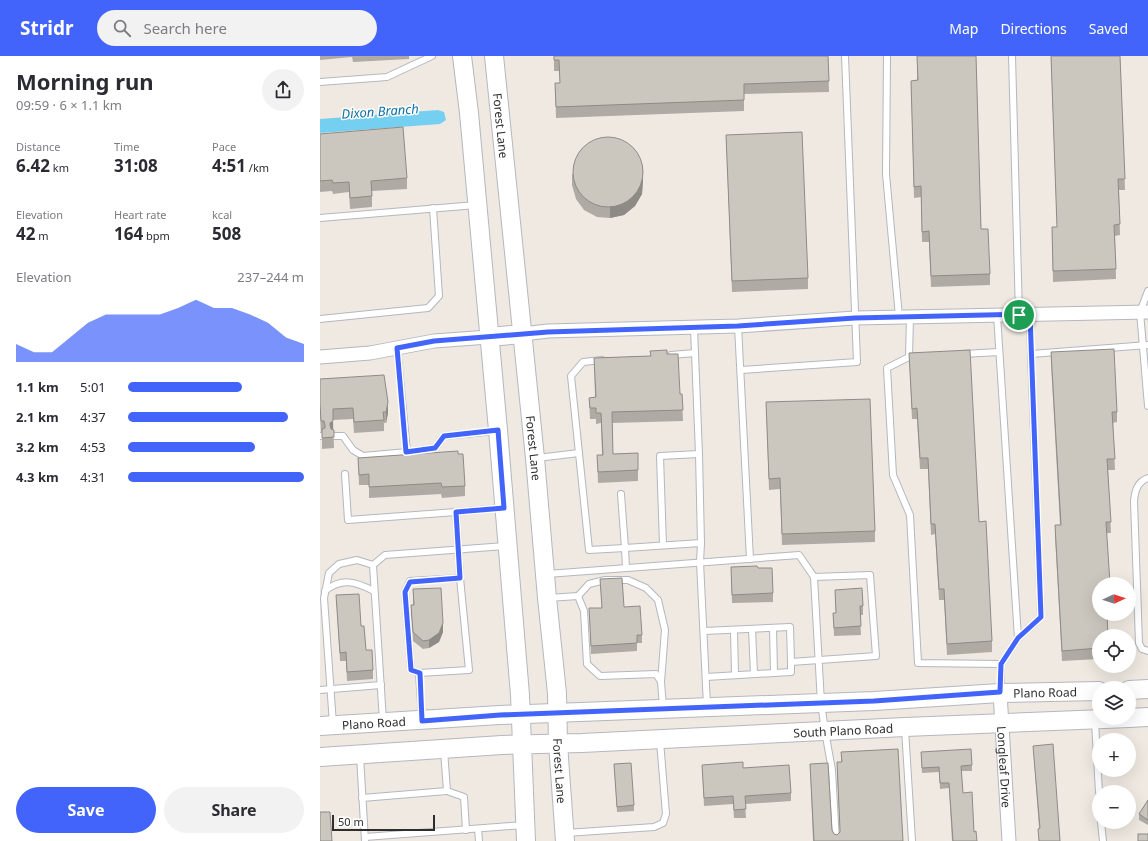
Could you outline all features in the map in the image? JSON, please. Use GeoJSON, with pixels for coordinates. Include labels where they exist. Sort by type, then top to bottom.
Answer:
{"type":"FeatureCollection","features":[{"type":"Feature","properties":{"kind":"main road"},"geometry":{"type":"LineString","coordinates":[[462,56],[469,113],[498,430],[520,695],[525,833]]}},
{"type":"Feature","properties":{"kind":"main road","name":"Forest Lane"},"geometry":{"type":"LineString","coordinates":[[494,56],[523,334],[557,693],[558,744],[564,837]]}},
{"type":"Feature","properties":{"kind":"main road"},"geometry":{"type":"LineString","coordinates":[[489,336],[523,334]]}},
{"type":"Feature","properties":{"kind":"main road"},"geometry":{"type":"LineString","coordinates":[[1136,690],[1148,689]]}},
{"type":"Feature","properties":{"kind":"main road","name":"Plano Road"},"geometry":{"type":"LineString","coordinates":[[326,726],[520,714],[664,710],[874,701],[1000,692],[1092,690]]}},
{"type":"Feature","properties":{"kind":"main road","name":"South Plano Road"},"geometry":{"type":"LineString","coordinates":[[1136,718],[1148,717]]}},
{"type":"Feature","properties":{"kind":"main road","name":"South Plano Road"},"geometry":{"type":"LineString","coordinates":[[558,744],[659,738],[1092,719]]}},
{"type":"Feature","properties":{"kind":"main road"},"geometry":{"type":"LineString","coordinates":[[320,757],[521,744],[558,744]]}},
{"type":"Feature","properties":{"kind":"street"},"geometry":{"type":"LineString","coordinates":[[523,334],[738,326],[855,318],[1144,312]]}},
{"type":"Feature","properties":{"kind":"street"},"geometry":{"type":"LineString","coordinates":[[320,357],[370,353],[434,341],[489,336]]}},
{"type":"Feature","properties":{"kind":"street","name":"Longleaf Drive"},"geometry":{"type":"LineString","coordinates":[[1000,692],[1009,841]]}},
{"type":"Feature","properties":{"kind":"lane"},"geometry":{"type":"LineString","coordinates":[[320,82],[387,77],[432,56]]}},
{"type":"Feature","properties":{"kind":"lane"},"geometry":{"type":"LineString","coordinates":[[741,370],[857,362],[845,56]]}},
{"type":"Feature","properties":{"kind":"lane"},"geometry":{"type":"LineString","coordinates":[[887,56],[886,174],[909,357]]}},
{"type":"Feature","properties":{"kind":"lane"},"geometry":{"type":"LineString","coordinates":[[1000,692],[1001,664],[1018,638],[1041,617],[1031,354],[1025,314],[1012,56]]}},
{"type":"Feature","properties":{"kind":"lane"},"geometry":{"type":"LineString","coordinates":[[320,218],[477,204]]}},
{"type":"Feature","properties":{"kind":"lane"},"geometry":{"type":"LineString","coordinates":[[320,319],[428,308],[439,296],[433,208]]}},
{"type":"Feature","properties":{"kind":"lane"},"geometry":{"type":"LineString","coordinates":[[1148,291],[1144,312],[1148,406]]}},
{"type":"Feature","properties":{"kind":"lane"},"geometry":{"type":"LineString","coordinates":[[997,315],[1018,638]]}},
{"type":"Feature","properties":{"kind":"lane"},"geometry":{"type":"LineString","coordinates":[[738,326],[750,559]]}},
{"type":"Feature","properties":{"kind":"lane"},"geometry":{"type":"LineString","coordinates":[[694,328],[699,454],[700,562],[708,708]]}},
{"type":"Feature","properties":{"kind":"lane"},"geometry":{"type":"LineString","coordinates":[[1031,354],[1145,345]]}},
{"type":"Feature","properties":{"kind":"lane"},"geometry":{"type":"LineString","coordinates":[[397,348],[406,452]]}},
{"type":"Feature","properties":{"kind":"lane"},"geometry":{"type":"LineString","coordinates":[[954,354],[999,352]]}},
{"type":"Feature","properties":{"kind":"lane"},"geometry":{"type":"LineString","coordinates":[[665,356],[695,353]]}},
{"type":"Feature","properties":{"kind":"lane"},"geometry":{"type":"LineString","coordinates":[[917,356],[909,357],[887,368],[893,475],[910,515],[918,663],[1001,664]]}},
{"type":"Feature","properties":{"kind":"lane"},"geometry":{"type":"LineString","coordinates":[[605,360],[583,362],[571,376],[588,550],[701,543]]}},
{"type":"Feature","properties":{"kind":"lane"},"geometry":{"type":"LineString","coordinates":[[334,436],[344,436],[353,450],[363,456],[435,448],[444,436],[498,430]]}},
{"type":"Feature","properties":{"kind":"lane"},"geometry":{"type":"LineString","coordinates":[[535,458],[579,453]]}},
{"type":"Feature","properties":{"kind":"lane"},"geometry":{"type":"LineString","coordinates":[[663,545],[660,456],[699,454]]}},
{"type":"Feature","properties":{"kind":"lane"},"geometry":{"type":"LineString","coordinates":[[344,474],[348,520],[504,508]]}},
{"type":"Feature","properties":{"kind":"lane"},"geometry":{"type":"LineString","coordinates":[[1148,478],[1144,479],[1137,485],[1134,501],[1140,643],[1142,649],[1148,651]]}},
{"type":"Feature","properties":{"kind":"lane"},"geometry":{"type":"LineString","coordinates":[[622,494],[626,568]]}},
{"type":"Feature","properties":{"kind":"lane"},"geometry":{"type":"LineString","coordinates":[[456,512],[460,578],[469,670],[420,673],[411,670],[405,592],[410,582],[460,578]]}},
{"type":"Feature","properties":{"kind":"lane"},"geometry":{"type":"LineString","coordinates":[[373,565],[385,555],[507,546]]}},
{"type":"Feature","properties":{"kind":"lane"},"geometry":{"type":"LineString","coordinates":[[545,574],[799,555],[814,577],[821,703],[832,770],[836,841]]}},
{"type":"Feature","properties":{"kind":"lane"},"geometry":{"type":"LineString","coordinates":[[326,726],[330,690],[324,598],[329,573],[339,564],[357,560],[373,565]]}},
{"type":"Feature","properties":{"kind":"lane"},"geometry":{"type":"LineString","coordinates":[[373,565],[380,685],[384,722]]}},
{"type":"Feature","properties":{"kind":"lane"},"geometry":{"type":"LineString","coordinates":[[791,662],[876,656],[870,575],[814,577]]}},
{"type":"Feature","properties":{"kind":"lane"},"geometry":{"type":"LineString","coordinates":[[547,598],[578,596],[589,584],[605,580],[628,580],[646,588],[658,600],[665,630],[661,682],[664,710]]}},
{"type":"Feature","properties":{"kind":"lane"},"geometry":{"type":"LineString","coordinates":[[325,591],[333,585],[348,582],[361,584],[374,590]]}},
{"type":"Feature","properties":{"kind":"lane"},"geometry":{"type":"LineString","coordinates":[[578,596],[584,611],[587,664],[600,676],[656,674],[661,682]]}},
{"type":"Feature","properties":{"kind":"lane"},"geometry":{"type":"LineString","coordinates":[[704,631],[790,627],[791,672],[706,677]]}},
{"type":"Feature","properties":{"kind":"lane"},"geometry":{"type":"LineString","coordinates":[[773,628],[774,673]]}},
{"type":"Feature","properties":{"kind":"lane"},"geometry":{"type":"LineString","coordinates":[[752,629],[754,674]]}},
{"type":"Feature","properties":{"kind":"lane"},"geometry":{"type":"LineString","coordinates":[[734,630],[735,675]]}},
{"type":"Feature","properties":{"kind":"lane"},"geometry":{"type":"LineString","coordinates":[[420,673],[422,721]]}},
{"type":"Feature","properties":{"kind":"lane"},"geometry":{"type":"LineString","coordinates":[[320,690],[380,685]]}},
{"type":"Feature","properties":{"kind":"lane"},"geometry":{"type":"LineString","coordinates":[[1094,725],[1099,785]]}},
{"type":"Feature","properties":{"kind":"lane"},"geometry":{"type":"LineString","coordinates":[[905,727],[912,841]]}},
{"type":"Feature","properties":{"kind":"lane"},"geometry":{"type":"LineString","coordinates":[[564,837],[654,826],[663,823],[666,814],[659,738]]}},
{"type":"Feature","properties":{"kind":"lane"},"geometry":{"type":"LineString","coordinates":[[444,749],[447,791]]}},
{"type":"Feature","properties":{"kind":"lane"},"geometry":{"type":"LineString","coordinates":[[360,754],[365,839],[478,829],[525,833]]}},
{"type":"Feature","properties":{"kind":"lane"},"geometry":{"type":"LineString","coordinates":[[362,798],[447,791],[464,797],[466,830]]}},
{"type":"Feature","properties":{"kind":"lane"},"geometry":{"type":"LineString","coordinates":[[478,829],[479,841]]}},
{"type":"Feature","properties":{"kind":"lane"},"geometry":{"type":"LineString","coordinates":[[1102,829],[1103,841]]}},
{"type":"Feature","properties":{"kind":"water"},"geometry":{"type":"Polygon","coordinates":[[[438,110],[444,112],[446,120],[440,124],[320,133],[320,119],[438,110]]]}},
{"type":"Feature","properties":{"kind":"building"},"geometry":{"type":"Polygon","coordinates":[[[554,56],[828,56],[829,81],[744,84],[744,100],[556,107],[555,83],[560,83],[559,60],[554,60],[554,56]]]}},
{"type":"Feature","properties":{"kind":"building"},"geometry":{"type":"Polygon","coordinates":[[[917,56],[976,56],[981,229],[988,229],[990,274],[931,276],[929,231],[922,232],[921,186],[914,187],[911,81],[918,80],[917,56]]]}},
{"type":"Feature","properties":{"kind":"building"},"geometry":{"type":"Polygon","coordinates":[[[1051,56],[1120,56],[1125,179],[1118,179],[1120,224],[1114,225],[1116,269],[1053,271],[1052,227],[1057,227],[1051,56]]]}},
{"type":"Feature","properties":{"kind":"building"},"geometry":{"type":"Polygon","coordinates":[[[403,127],[407,178],[371,181],[372,196],[350,198],[349,182],[333,183],[332,180],[320,181],[320,134],[403,127]]]}},
{"type":"Feature","properties":{"kind":"building"},"geometry":{"type":"Polygon","coordinates":[[[802,132],[808,278],[732,281],[726,135],[802,132]]]}},
{"type":"Feature","properties":{"kind":"building"},"geometry":{"type":"Polygon","coordinates":[[[608,137],[621,140],[633,147],[640,159],[643,172],[640,185],[633,197],[621,204],[608,207],[595,204],[583,197],[576,185],[573,172],[576,159],[583,147],[595,140],[608,137]]]}},
{"type":"Feature","properties":{"kind":"building"},"geometry":{"type":"Polygon","coordinates":[[[1114,349],[1117,412],[1112,412],[1115,459],[1107,459],[1111,522],[1106,522],[1110,577],[1092,577],[1092,621],[1107,621],[1108,629],[1092,629],[1092,649],[1062,651],[1055,525],[1061,525],[1051,352],[1114,349]]]}},
{"type":"Feature","properties":{"kind":"building"},"geometry":{"type":"Polygon","coordinates":[[[667,350],[667,354],[678,354],[680,394],[682,394],[683,410],[612,412],[613,454],[638,453],[638,470],[598,472],[597,455],[603,455],[601,413],[596,413],[596,408],[590,408],[589,398],[596,397],[594,358],[651,356],[650,351],[667,350]]]}},
{"type":"Feature","properties":{"kind":"building"},"geometry":{"type":"Polygon","coordinates":[[[970,350],[979,522],[986,521],[992,641],[947,644],[944,589],[939,589],[935,524],[931,524],[928,458],[920,458],[917,408],[912,409],[909,353],[970,350]]]}},
{"type":"Feature","properties":{"kind":"building"},"geometry":{"type":"Polygon","coordinates":[[[384,375],[388,402],[386,412],[383,412],[384,420],[354,422],[353,408],[333,409],[333,421],[330,425],[331,429],[334,430],[334,437],[322,438],[322,429],[325,428],[325,425],[324,421],[321,421],[320,379],[384,375]]]}},
{"type":"Feature","properties":{"kind":"building"},"geometry":{"type":"Polygon","coordinates":[[[870,399],[875,531],[782,534],[780,478],[769,479],[766,402],[870,399]]]}},
{"type":"Feature","properties":{"kind":"building"},"geometry":{"type":"Polygon","coordinates":[[[458,451],[458,454],[463,454],[465,486],[442,487],[441,483],[369,487],[369,474],[359,475],[358,458],[458,451]]]}},
{"type":"Feature","properties":{"kind":"building"},"geometry":{"type":"Polygon","coordinates":[[[757,566],[758,568],[772,568],[773,593],[732,595],[731,567],[757,566]]]}},
{"type":"Feature","properties":{"kind":"building"},"geometry":{"type":"Polygon","coordinates":[[[622,578],[624,607],[640,606],[642,635],[637,635],[637,643],[591,646],[589,608],[602,608],[600,579],[622,578]]]}},
{"type":"Feature","properties":{"kind":"building"},"geometry":{"type":"Polygon","coordinates":[[[441,588],[443,623],[439,633],[429,640],[423,641],[413,632],[411,605],[414,605],[413,589],[441,588]]]}},
{"type":"Feature","properties":{"kind":"building"},"geometry":{"type":"Polygon","coordinates":[[[862,588],[863,606],[860,606],[861,626],[834,628],[833,613],[836,613],[835,590],[862,588]]]}},
{"type":"Feature","properties":{"kind":"building"},"geometry":{"type":"Polygon","coordinates":[[[359,594],[361,626],[364,626],[366,650],[372,650],[373,670],[347,672],[346,652],[340,653],[336,595],[359,594]]]}},
{"type":"Feature","properties":{"kind":"building"},"geometry":{"type":"Polygon","coordinates":[[[1053,744],[1060,841],[1039,841],[1038,829],[1040,828],[1033,746],[1053,744]]]}},
{"type":"Feature","properties":{"kind":"building"},"geometry":{"type":"Polygon","coordinates":[[[898,749],[903,841],[814,841],[810,764],[828,763],[832,830],[834,834],[837,835],[840,830],[837,762],[842,762],[841,752],[898,749]]]}},
{"type":"Feature","properties":{"kind":"building"},"geometry":{"type":"Polygon","coordinates":[[[971,749],[972,765],[961,766],[963,793],[972,792],[974,832],[976,831],[977,841],[953,841],[949,783],[940,783],[939,767],[922,768],[921,752],[971,749]]]}},
{"type":"Feature","properties":{"kind":"building"},"geometry":{"type":"Polygon","coordinates":[[[743,762],[743,768],[789,765],[791,793],[745,796],[746,809],[734,810],[733,796],[704,798],[702,765],[743,762]]]}},
{"type":"Feature","properties":{"kind":"building"},"geometry":{"type":"Polygon","coordinates":[[[631,763],[634,805],[617,807],[614,764],[631,763]]]}},
{"type":"Feature","properties":{"kind":"building"},"geometry":{"type":"Polygon","coordinates":[[[1148,800],[1148,820],[1139,814],[1148,800]]]}},
{"type":"Feature","properties":{"kind":"building"},"geometry":{"type":"Polygon","coordinates":[[[320,812],[330,812],[332,841],[320,841],[320,812]]]}},
{"type":"Feature","properties":{"kind":"building"},"geometry":{"type":"Polygon","coordinates":[[[1138,834],[1148,834],[1148,841],[1138,841],[1138,834]]]}},
{"type":"Feature","properties":{"kind":"route"},"geometry":{"type":"LineString","coordinates":[[1030,314],[1041,617],[1018,638],[1001,664],[1000,692],[874,701],[500,715],[422,721],[420,673],[411,670],[405,592],[410,582],[460,578],[456,512],[504,508],[498,430],[444,436],[435,448],[406,452],[397,348],[434,341],[548,332],[738,326],[855,318],[1019,315],[1030,314]]}},
{"type":"Feature","properties":{"kind":"water label","name":"Dixon Branch"},"geometry":{"type":"Point","coordinates":[380,111]}}]}
